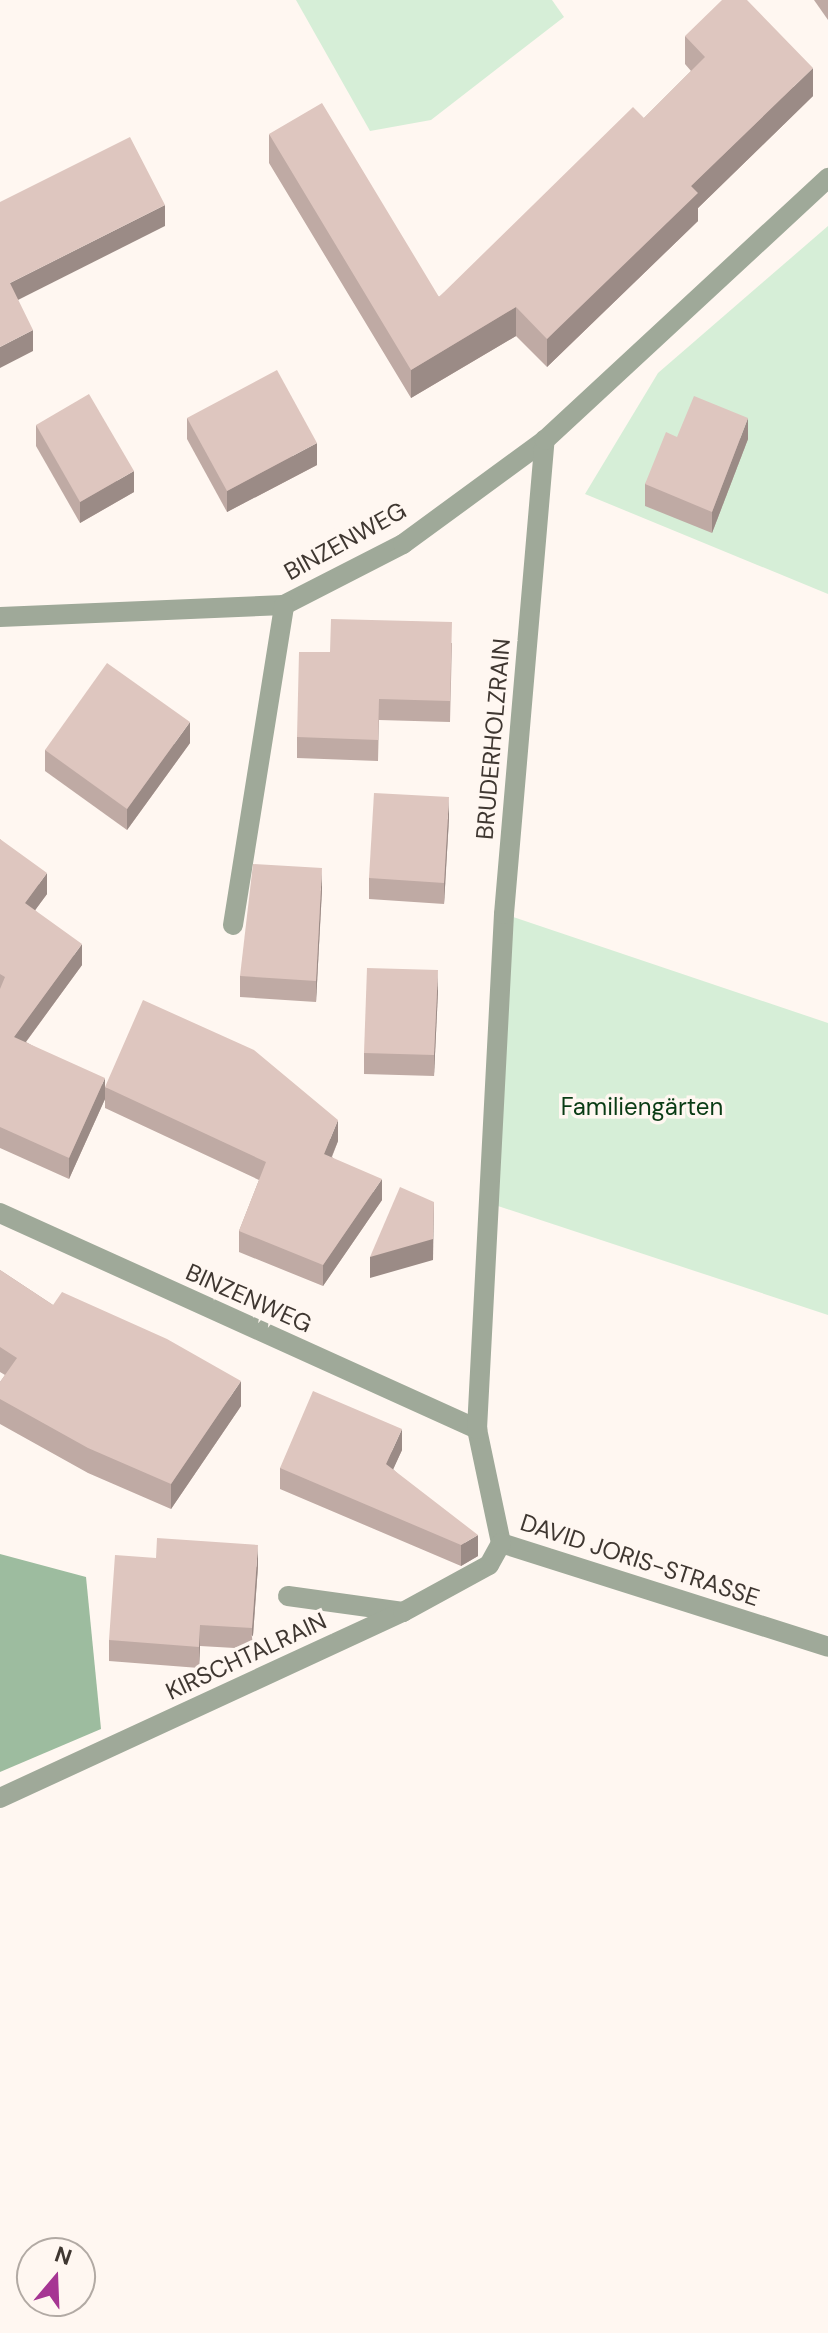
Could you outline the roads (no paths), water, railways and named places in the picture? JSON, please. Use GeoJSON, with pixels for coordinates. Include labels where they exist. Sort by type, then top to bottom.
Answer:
{"type":"FeatureCollection","features":[{"type":"Feature","properties":{"kind":"street"},"geometry":{"type":"LineString","coordinates":[[545,440],[828,178]]}},
{"type":"Feature","properties":{"kind":"street","name":"BINZENWEG"},"geometry":{"type":"LineString","coordinates":[[0,617],[284,605],[403,544],[545,440]]}},
{"type":"Feature","properties":{"kind":"street","name":"BRUDERHOLZRAIN"},"geometry":{"type":"LineString","coordinates":[[477,1429],[504,914],[545,440]]}},
{"type":"Feature","properties":{"kind":"street"},"geometry":{"type":"LineString","coordinates":[[233,925],[284,605]]}},
{"type":"Feature","properties":{"kind":"street","name":"BINZENWEG"},"geometry":{"type":"LineString","coordinates":[[0,1213],[477,1429]]}},
{"type":"Feature","properties":{"kind":"street","name":"DAVID JORIS-STRASSE"},"geometry":{"type":"LineString","coordinates":[[477,1429],[501,1543],[828,1647]]}},
{"type":"Feature","properties":{"kind":"street","name":"KIRSCHTALRAIN"},"geometry":{"type":"LineString","coordinates":[[0,1798],[403,1612],[489,1565],[501,1543]]}},
{"type":"Feature","properties":{"kind":"street"},"geometry":{"type":"LineString","coordinates":[[288,1596],[403,1612]]}},
{"type":"Feature","properties":{"kind":"park label","name":"Familiengärten"},"geometry":{"type":"Point","coordinates":[642,1107]}}]}
